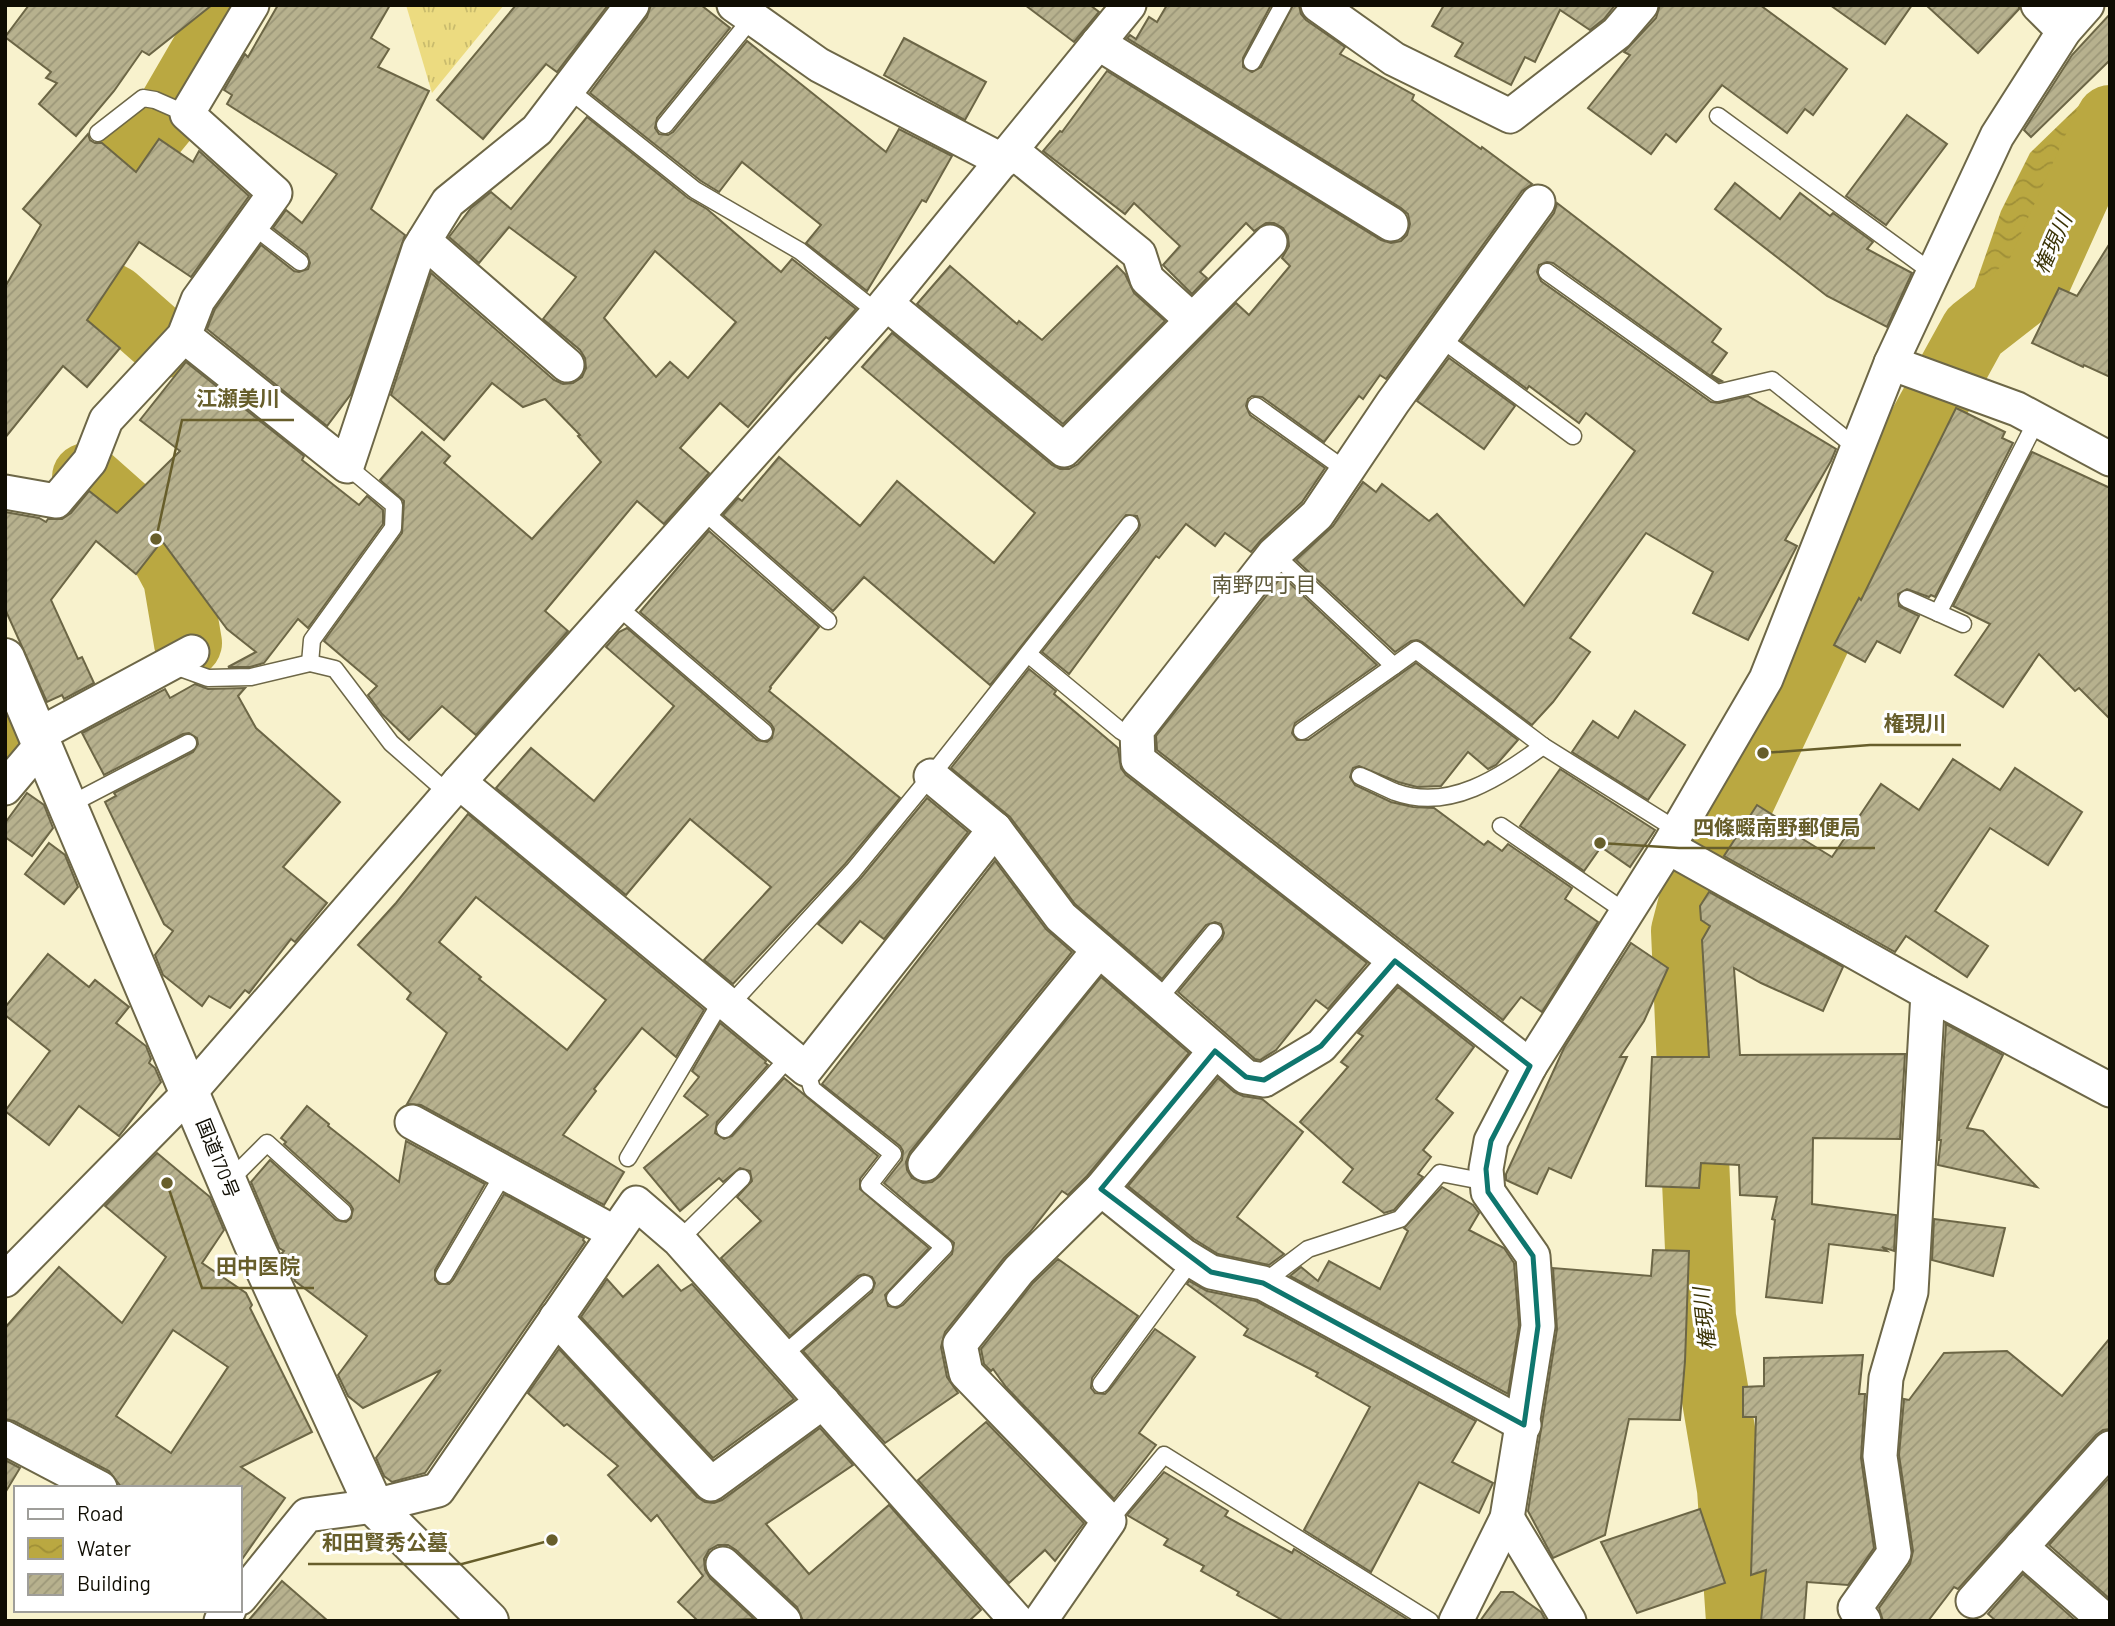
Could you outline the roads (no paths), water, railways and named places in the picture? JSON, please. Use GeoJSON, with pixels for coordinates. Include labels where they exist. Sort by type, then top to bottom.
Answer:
{"type":"FeatureCollection","features":[{"type":"Feature","properties":{"kind":"highway","name":"国道170号"},"geometry":{"type":"LineString","coordinates":[[5,658],[191,1091],[254,1245],[374,1506],[489,1621]]}},
{"type":"Feature","properties":{"kind":"street"},"geometry":{"type":"LineString","coordinates":[[5,492],[56,501],[90,461],[106,420],[184,336],[198,300],[275,192],[187,114],[252,5]]}},
{"type":"Feature","properties":{"kind":"street"},"geometry":{"type":"LineString","coordinates":[[184,336],[347,466],[419,250],[448,202],[537,130],[632,5]]}},
{"type":"Feature","properties":{"kind":"street"},"geometry":{"type":"LineString","coordinates":[[1318,5],[1394,59],[1510,116],[1617,33],[1641,5]]}},
{"type":"Feature","properties":{"kind":"street"},"geometry":{"type":"LineString","coordinates":[[2038,5],[2064,31]]}},
{"type":"Feature","properties":{"kind":"street"},"geometry":{"type":"LineString","coordinates":[[1456,1621],[1507,1518],[1538,1326],[1533,1256],[1489,1192],[1486,1168],[1491,1141],[1530,1066],[1673,839],[1766,679],[1891,363],[1997,136],[2064,31],[2087,5]]}},
{"type":"Feature","properties":{"kind":"street"},"geometry":{"type":"LineString","coordinates":[[5,1280],[191,1091],[454,788],[882,309],[1126,6]]}},
{"type":"Feature","properties":{"kind":"street"},"geometry":{"type":"LineString","coordinates":[[743,11],[819,65],[1007,156],[1139,254],[1147,279],[1192,320]]}},
{"type":"Feature","properties":{"kind":"street"},"geometry":{"type":"LineString","coordinates":[[1098,43],[1391,224]]}},
{"type":"Feature","properties":{"kind":"street"},"geometry":{"type":"LineString","coordinates":[[1530,1066],[1138,760],[1137,730],[1274,554],[1317,515],[1393,402],[1538,202]]}},
{"type":"Feature","properties":{"kind":"street"},"geometry":{"type":"LineString","coordinates":[[424,241],[567,365]]}},
{"type":"Feature","properties":{"kind":"street"},"geometry":{"type":"LineString","coordinates":[[882,309],[1064,450],[1270,242]]}},
{"type":"Feature","properties":{"kind":"street"},"geometry":{"type":"LineString","coordinates":[[1891,363],[2017,410],[2110,459]]}},
{"type":"Feature","properties":{"kind":"street"},"geometry":{"type":"LineString","coordinates":[[5,788],[40,739],[181,658]]}},
{"type":"Feature","properties":{"kind":"street"},"geometry":{"type":"LineString","coordinates":[[931,776],[995,829],[1061,917],[1246,1076],[1264,1080],[1321,1046],[1395,961]]}},
{"type":"Feature","properties":{"kind":"street"},"geometry":{"type":"LineString","coordinates":[[454,788],[798,1063],[995,829]]}},
{"type":"Feature","properties":{"kind":"street"},"geometry":{"type":"LineString","coordinates":[[1673,839],[1711,872],[1928,993],[2110,1090]]}},
{"type":"Feature","properties":{"kind":"street"},"geometry":{"type":"LineString","coordinates":[[925,1164],[1099,950]]}},
{"type":"Feature","properties":{"kind":"street"},"geometry":{"type":"LineString","coordinates":[[1854,1616],[1894,1553],[1880,1456],[1886,1378],[1911,1292],[1928,993]]}},
{"type":"Feature","properties":{"kind":"street"},"geometry":{"type":"LineString","coordinates":[[1040,1621],[1109,1521],[966,1373],[960,1344],[1019,1270],[1101,1189],[1215,1051]]}},
{"type":"Feature","properties":{"kind":"street"},"geometry":{"type":"LineString","coordinates":[[412,1122],[615,1233]]}},
{"type":"Feature","properties":{"kind":"street"},"geometry":{"type":"LineString","coordinates":[[1101,1189],[1211,1272],[1262,1283],[1524,1425]]}},
{"type":"Feature","properties":{"kind":"street"},"geometry":{"type":"LineString","coordinates":[[247,1577],[307,1515],[374,1506],[438,1490],[636,1203],[680,1240],[1017,1621]]}},
{"type":"Feature","properties":{"kind":"street"},"geometry":{"type":"LineString","coordinates":[[556,1318],[711,1483],[823,1402]]}},
{"type":"Feature","properties":{"kind":"street"},"geometry":{"type":"LineString","coordinates":[[5,1438],[96,1486]]}},
{"type":"Feature","properties":{"kind":"street"},"geometry":{"type":"LineString","coordinates":[[1973,1601],[2110,1448]]}},
{"type":"Feature","properties":{"kind":"street"},"geometry":{"type":"LineString","coordinates":[[1507,1518],[1569,1621]]}},
{"type":"Feature","properties":{"kind":"street"},"geometry":{"type":"LineString","coordinates":[[2021,1547],[2106,1621]]}},
{"type":"Feature","properties":{"kind":"street"},"geometry":{"type":"LineString","coordinates":[[723,1564],[784,1621]]}},
{"type":"Feature","properties":{"kind":"lane"},"geometry":{"type":"LineString","coordinates":[[1252,62],[1283,5]]}},
{"type":"Feature","properties":{"kind":"lane"},"geometry":{"type":"LineString","coordinates":[[665,125],[743,11]]}},
{"type":"Feature","properties":{"kind":"lane"},"geometry":{"type":"LineString","coordinates":[[568,89],[695,190],[800,251],[882,309]]}},
{"type":"Feature","properties":{"kind":"lane"},"geometry":{"type":"LineString","coordinates":[[98,133],[143,99],[155,100],[187,114]]}},
{"type":"Feature","properties":{"kind":"lane"},"geometry":{"type":"LineString","coordinates":[[1718,116],[1933,273]]}},
{"type":"Feature","properties":{"kind":"lane"},"geometry":{"type":"LineString","coordinates":[[252,225],[300,262]]}},
{"type":"Feature","properties":{"kind":"lane"},"geometry":{"type":"LineString","coordinates":[[1547,272],[1717,393],[1772,380],[1858,449]]}},
{"type":"Feature","properties":{"kind":"lane"},"geometry":{"type":"LineString","coordinates":[[1440,338],[1573,436]]}},
{"type":"Feature","properties":{"kind":"lane"},"geometry":{"type":"LineString","coordinates":[[1255,406],[1347,471]]}},
{"type":"Feature","properties":{"kind":"lane"},"geometry":{"type":"LineString","coordinates":[[1938,613],[2037,420]]}},
{"type":"Feature","properties":{"kind":"lane"},"geometry":{"type":"LineString","coordinates":[[310,663],[312,640],[393,528],[394,505],[347,466]]}},
{"type":"Feature","properties":{"kind":"lane"},"geometry":{"type":"LineString","coordinates":[[702,510],[828,621]]}},
{"type":"Feature","properties":{"kind":"lane"},"geometry":{"type":"LineString","coordinates":[[628,1158],[726,1003],[853,871],[1130,524]]}},
{"type":"Feature","properties":{"kind":"lane"},"geometry":{"type":"LineString","coordinates":[[1274,554],[1394,666]]}},
{"type":"Feature","properties":{"kind":"lane"},"geometry":{"type":"LineString","coordinates":[[1908,599],[1962,624]]}},
{"type":"Feature","properties":{"kind":"lane"},"geometry":{"type":"LineString","coordinates":[[617,606],[764,732]]}},
{"type":"Feature","properties":{"kind":"lane"},"geometry":{"type":"LineString","coordinates":[[1303,731],[1416,650],[1542,746],[1673,839]]}},
{"type":"Feature","properties":{"kind":"lane"},"geometry":{"type":"LineString","coordinates":[[1028,654],[1121,731],[1138,741]]}},
{"type":"Feature","properties":{"kind":"lane"},"geometry":{"type":"LineString","coordinates":[[181,658],[208,678],[251,677],[310,663],[335,669],[391,743],[454,788]]}},
{"type":"Feature","properties":{"kind":"lane"},"geometry":{"type":"LineString","coordinates":[[68,805],[188,743]]}},
{"type":"Feature","properties":{"kind":"lane"},"geometry":{"type":"LineString","coordinates":[[1360,776],[1397,793],[1436,798],[1468,791],[1505,773],[1542,746]]}},
{"type":"Feature","properties":{"kind":"lane"},"geometry":{"type":"LineString","coordinates":[[1501,826],[1627,913]]}},
{"type":"Feature","properties":{"kind":"lane"},"geometry":{"type":"LineString","coordinates":[[1157,1001],[1214,932]]}},
{"type":"Feature","properties":{"kind":"lane"},"geometry":{"type":"LineString","coordinates":[[725,1129],[798,1063],[812,1089],[893,1154],[869,1185],[944,1247],[895,1298]]}},
{"type":"Feature","properties":{"kind":"lane"},"geometry":{"type":"LineString","coordinates":[[228,1182],[267,1143],[343,1212]]}},
{"type":"Feature","properties":{"kind":"lane"},"geometry":{"type":"LineString","coordinates":[[444,1275],[505,1173]]}},
{"type":"Feature","properties":{"kind":"lane"},"geometry":{"type":"LineString","coordinates":[[1262,1283],[1308,1249],[1400,1219],[1440,1173],[1487,1182]]}},
{"type":"Feature","properties":{"kind":"lane"},"geometry":{"type":"LineString","coordinates":[[680,1240],[742,1178]]}},
{"type":"Feature","properties":{"kind":"lane"},"geometry":{"type":"LineString","coordinates":[[1101,1384],[1192,1260]]}},
{"type":"Feature","properties":{"kind":"lane"},"geometry":{"type":"LineString","coordinates":[[782,1356],[865,1284]]}},
{"type":"Feature","properties":{"kind":"lane"},"geometry":{"type":"LineString","coordinates":[[1109,1521],[1164,1455],[1430,1621]]}},
{"type":"Feature","properties":{"kind":"water"},"geometry":{"type":"Polygon","coordinates":[[[2095,90],[2110,97],[2110,149],[2059,255],[2032,302],[1995,326],[1967,309],[2001,211],[2030,153],[2095,90]]]}},
{"type":"Feature","properties":{"kind":"waterway"},"geometry":{"type":"LineString","coordinates":[[165,344],[114,299],[71,276],[67,248],[80,221],[171,110],[232,5]]}},
{"type":"Feature","properties":{"kind":"waterway","name":"権現川"},"geometry":{"type":"LineString","coordinates":[[1740,1621],[1731,1489],[1702,1317],[1685,931],[1692,904],[1887,489],[1974,331],[2036,283],[2110,119]]}},
{"type":"Feature","properties":{"kind":"waterway"},"geometry":{"type":"LineString","coordinates":[[86,477],[156,539],[177,578],[188,643]]}},
{"type":"Feature","properties":{"kind":"waterway"},"geometry":{"type":"LineString","coordinates":[[5,754],[21,733]]}},
{"type":"Feature","properties":{"kind":"place","name":"江瀬美川"},"geometry":{"type":"Point","coordinates":[156,539]}},
{"type":"Feature","properties":{"kind":"place","name":"権現川"},"geometry":{"type":"Point","coordinates":[1763,753]}},
{"type":"Feature","properties":{"kind":"place","name":"四條畷南野郵便局"},"geometry":{"type":"Point","coordinates":[1600,843]}},
{"type":"Feature","properties":{"kind":"place","name":"田中医院"},"geometry":{"type":"Point","coordinates":[167,1183]}},
{"type":"Feature","properties":{"kind":"place","name":"和田賢秀公墓"},"geometry":{"type":"Point","coordinates":[552,1540]}},
{"type":"Feature","properties":{"kind":"district","name":"南野四丁目"},"geometry":{"type":"Point","coordinates":[1264,585]}}]}
